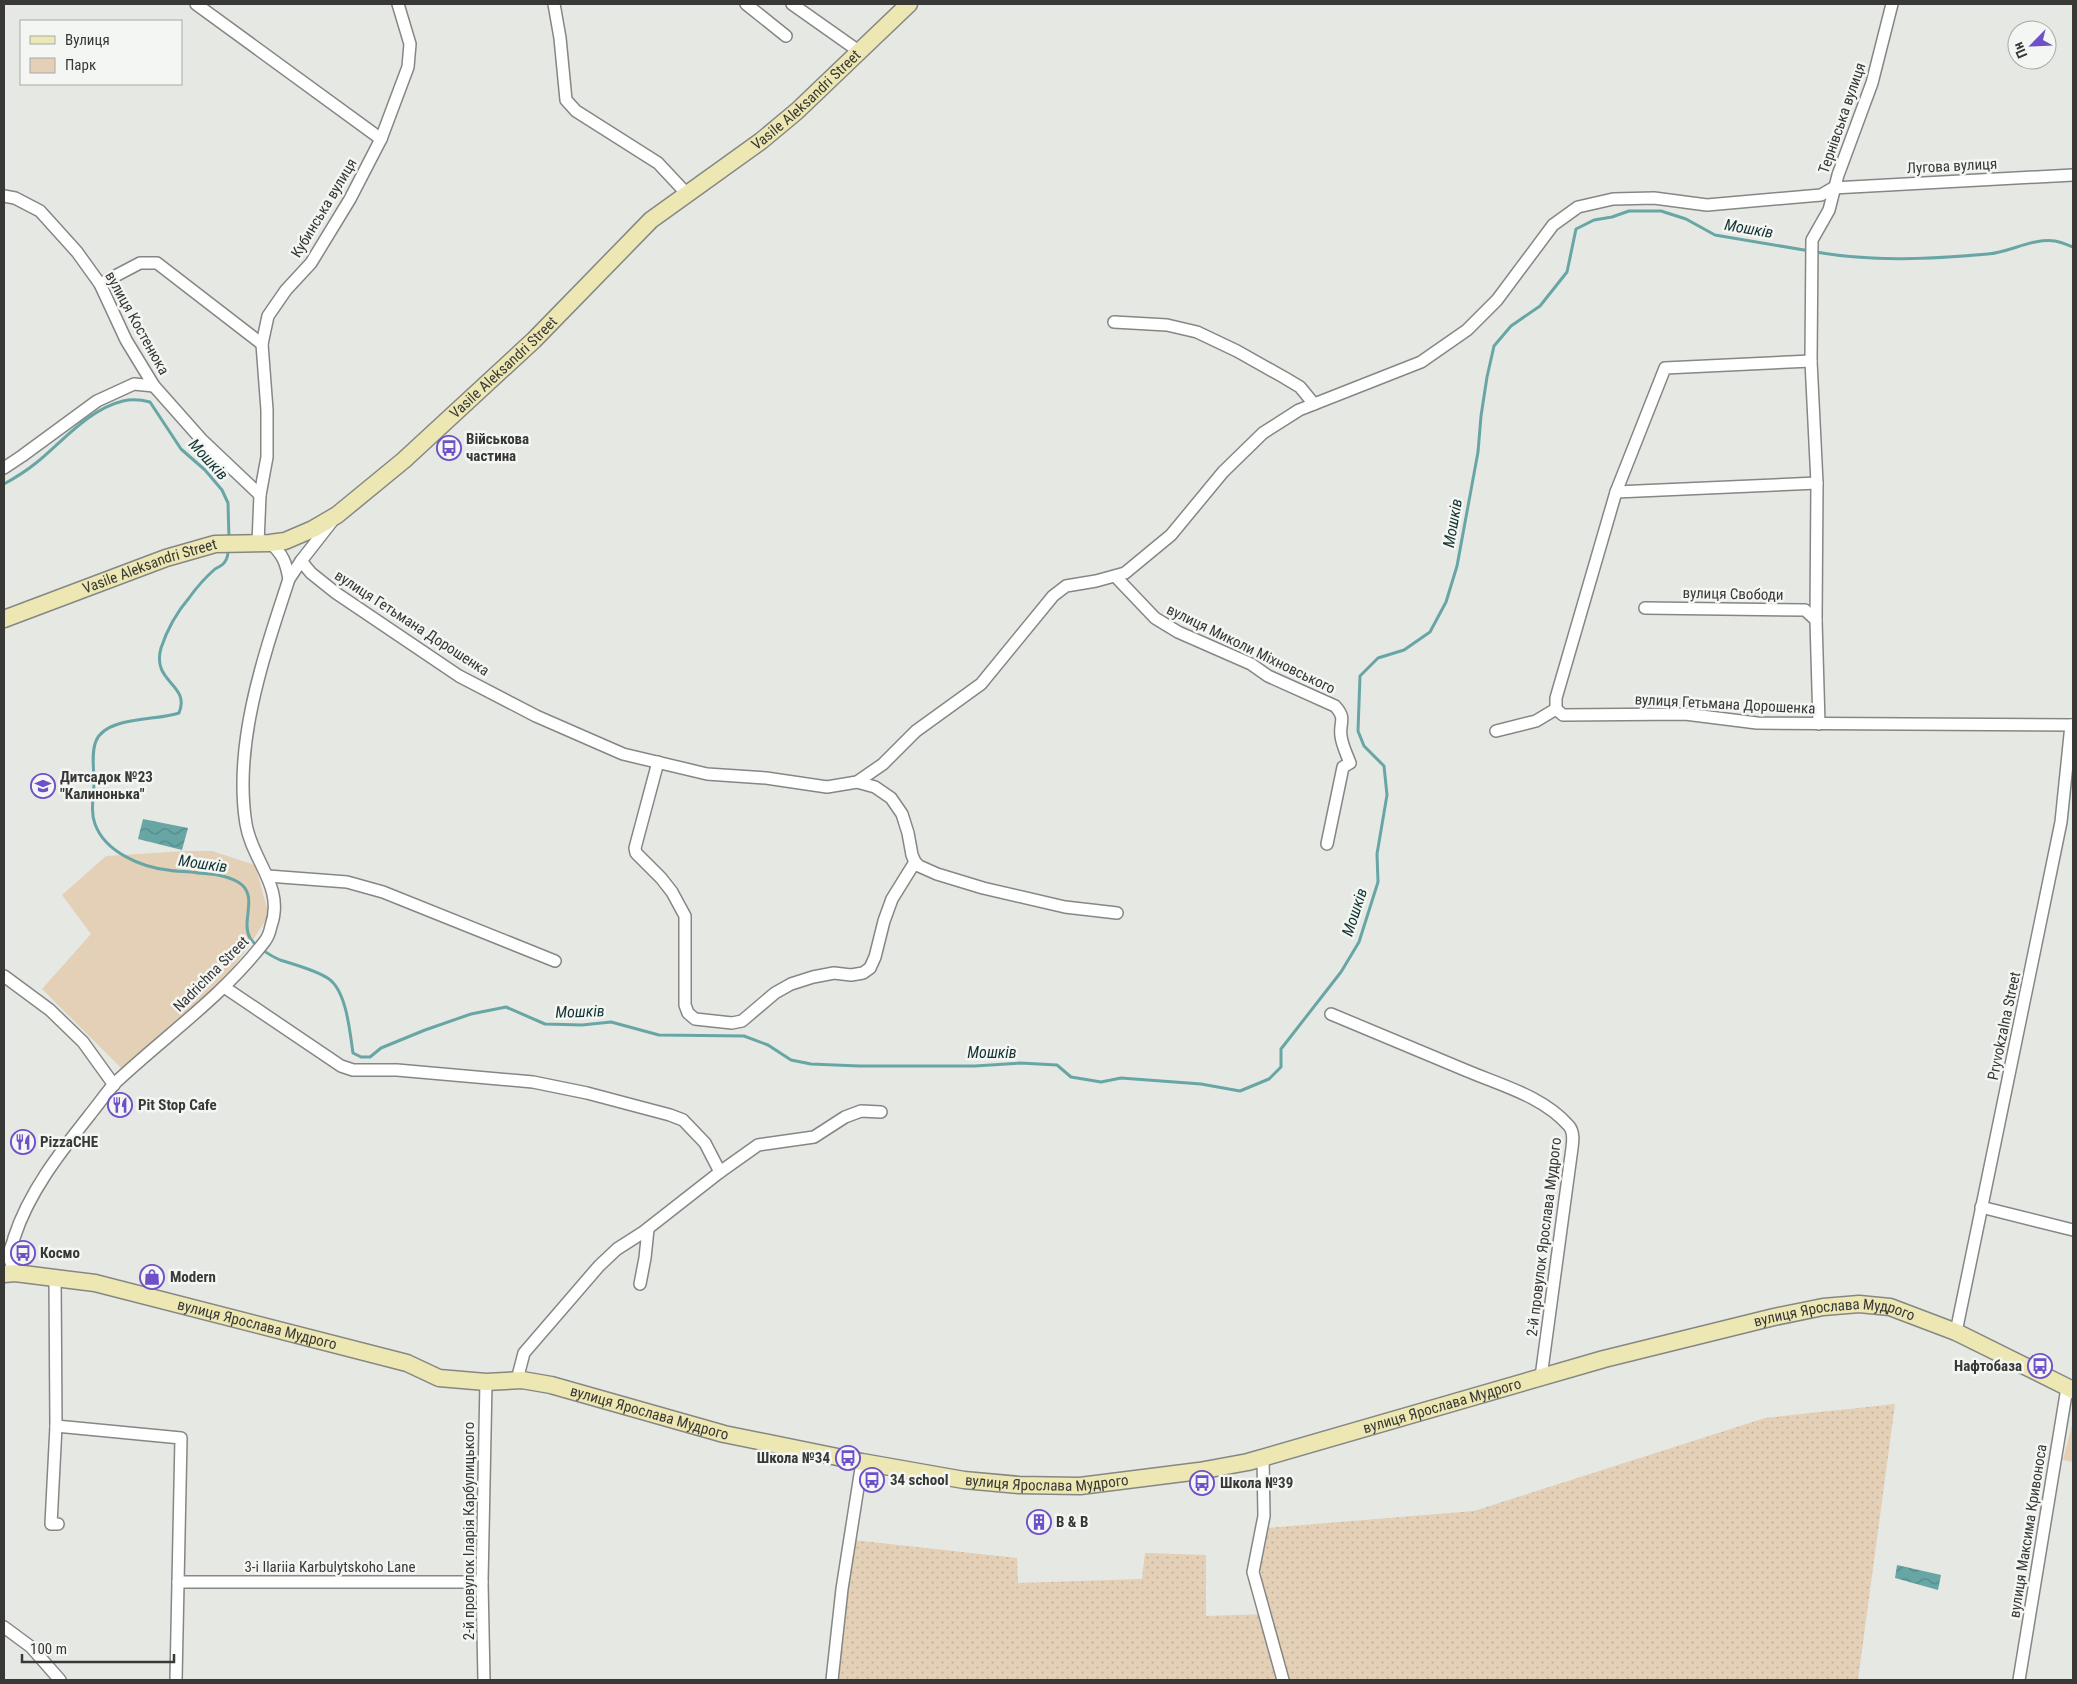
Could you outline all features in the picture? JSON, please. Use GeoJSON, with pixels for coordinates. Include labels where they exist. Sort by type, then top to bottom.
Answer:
{"type":"FeatureCollection","features":[{"type":"Feature","properties":{"kind":"main road","name":"Vasile Aleksandri Street"},"geometry":{"type":"LineString","coordinates":[[4,619],[166,558],[215,544],[285,541],[301,535],[337,515],[356,501],[446,422],[534,340],[651,220],[761,141],[796,112],[909,4]]}},
{"type":"Feature","properties":{"kind":"main road","name":"вулиця Ярослава Мудрого"},"geometry":{"type":"LineString","coordinates":[[9,1273],[95,1283],[407,1363],[438,1378],[486,1382],[522,1380],[551,1385],[724,1434],[862,1462],[973,1480],[1019,1485],[1080,1486],[1199,1472],[1263,1458],[1613,1357],[1823,1306],[1859,1304],[1890,1307],[1956,1332],[2070,1389]]}},
{"type":"Feature","properties":{"kind":"street"},"geometry":{"type":"LineString","coordinates":[[196,4],[382,139]]}},
{"type":"Feature","properties":{"kind":"street","name":"Кубинська вулиця"},"geometry":{"type":"LineString","coordinates":[[264,543],[260,526],[260,495],[267,457],[267,410],[262,344],[268,316],[286,290],[311,263],[350,199],[382,139],[408,67],[410,44],[398,4]]}},
{"type":"Feature","properties":{"kind":"street"},"geometry":{"type":"LineString","coordinates":[[554,4],[560,38],[566,100],[576,111],[658,163],[687,194]]}},
{"type":"Feature","properties":{"kind":"street"},"geometry":{"type":"LineString","coordinates":[[746,4],[786,36]]}},
{"type":"Feature","properties":{"kind":"street"},"geometry":{"type":"LineString","coordinates":[[792,4],[860,52]]}},
{"type":"Feature","properties":{"kind":"street","name":"Тернівська вулиця"},"geometry":{"type":"LineString","coordinates":[[1811,361],[1812,240],[1829,210],[1833,188],[1872,83],[1892,4]]}},
{"type":"Feature","properties":{"kind":"street","name":"Лугова вулиця"},"geometry":{"type":"LineString","coordinates":[[1833,188],[2073,175]]}},
{"type":"Feature","properties":{"kind":"street","name":"вулиця Гетьмана Дорошенка"},"geometry":{"type":"LineString","coordinates":[[301,561],[311,573],[344,598],[459,676],[536,716],[623,754],[707,774],[766,778],[827,787],[857,782],[883,764],[916,731],[980,684],[1053,596],[1066,586],[1096,581],[1125,573],[1171,535],[1224,472],[1263,433],[1299,410],[1422,362],[1468,330],[1496,300],[1553,225],[1578,207],[1613,199],[1654,198],[1707,205],[1821,195],[1833,188]]}},
{"type":"Feature","properties":{"kind":"street","name":"вулиця Костенюка"},"geometry":{"type":"LineString","coordinates":[[4,196],[15,198],[40,211],[77,252],[100,284],[126,340],[154,386],[201,439],[260,495]]}},
{"type":"Feature","properties":{"kind":"street"},"geometry":{"type":"LineString","coordinates":[[100,284],[140,263],[156,263],[262,344]]}},
{"type":"Feature","properties":{"kind":"street"},"geometry":{"type":"LineString","coordinates":[[1114,322],[1167,326],[1197,332],[1237,351],[1300,387],[1314,404]]}},
{"type":"Feature","properties":{"kind":"street"},"geometry":{"type":"LineString","coordinates":[[1496,731],[1536,721],[1556,709],[1556,698],[1616,492],[1665,368],[1811,361],[1817,484],[1816,620],[1819,724]]}},
{"type":"Feature","properties":{"kind":"street"},"geometry":{"type":"LineString","coordinates":[[4,468],[97,401],[134,384],[154,386]]}},
{"type":"Feature","properties":{"kind":"street"},"geometry":{"type":"LineString","coordinates":[[1616,492],[1817,484]]}},
{"type":"Feature","properties":{"kind":"street","name":"Nadrichna Street"},"geometry":{"type":"LineString","coordinates":[[9,1273],[9,1255],[17,1228],[35,1190],[74,1135],[114,1085],[224,987],[266,940],[276,911],[268,876],[254,853],[246,827],[242,796],[243,759],[248,720],[289,579],[337,515]]}},
{"type":"Feature","properties":{"kind":"street"},"geometry":{"type":"LineString","coordinates":[[264,543],[280,551],[286,561],[289,579]]}},
{"type":"Feature","properties":{"kind":"street","name":"вулиця Миколи Міхновського"},"geometry":{"type":"LineString","coordinates":[[1115,576],[1155,618],[1178,632],[1251,664],[1268,676],[1335,706],[1340,712],[1343,719],[1340,735],[1350,763],[1343,767],[1327,844]]}},
{"type":"Feature","properties":{"kind":"street","name":"вулиця Свободи"},"geometry":{"type":"LineString","coordinates":[[1645,608],[1805,610],[1816,620]]}},
{"type":"Feature","properties":{"kind":"street","name":"вулиця Гетьмана Дорошенка"},"geometry":{"type":"LineString","coordinates":[[1556,709],[1564,715],[1684,714],[1723,717],[1757,723],[2072,725]]}},
{"type":"Feature","properties":{"kind":"street","name":"Pryvokzalna Street"},"geometry":{"type":"LineString","coordinates":[[1956,1332],[2061,822],[2072,725]]}},
{"type":"Feature","properties":{"kind":"street"},"geometry":{"type":"LineString","coordinates":[[658,762],[634,848],[636,853],[672,892],[685,916],[685,1005],[688,1013],[695,1019],[732,1023],[742,1021],[774,994],[792,984],[812,977],[834,973],[863,973],[870,968],[875,957],[892,899],[915,862]]}},
{"type":"Feature","properties":{"kind":"street"},"geometry":{"type":"LineString","coordinates":[[857,782],[875,787],[891,798],[902,814],[915,862],[937,874],[983,888],[1066,907],[1116,913]]}},
{"type":"Feature","properties":{"kind":"street"},"geometry":{"type":"LineString","coordinates":[[268,876],[347,882],[383,892],[555,961]]}},
{"type":"Feature","properties":{"kind":"street"},"geometry":{"type":"LineString","coordinates":[[4,976],[50,1010],[77,1036],[114,1085]]}},
{"type":"Feature","properties":{"kind":"street"},"geometry":{"type":"LineString","coordinates":[[224,987],[341,1066],[353,1070],[397,1070],[534,1082],[587,1093],[683,1120],[705,1143],[720,1172]]}},
{"type":"Feature","properties":{"kind":"street","name":"2-й провулок Ярослава Мудрого"},"geometry":{"type":"LineString","coordinates":[[1331,1014],[1478,1076],[1510,1087],[1532,1098],[1571,1128],[1573,1143],[1541,1378]]}},
{"type":"Feature","properties":{"kind":"street"},"geometry":{"type":"LineString","coordinates":[[522,1380],[519,1372],[524,1353],[599,1266],[617,1249],[648,1229],[720,1172],[758,1146],[814,1137],[845,1117],[861,1110],[882,1112]]}},
{"type":"Feature","properties":{"kind":"street"},"geometry":{"type":"LineString","coordinates":[[1981,1207],[2073,1230]]}},
{"type":"Feature","properties":{"kind":"street"},"geometry":{"type":"LineString","coordinates":[[640,1284],[646,1258],[648,1229]]}},
{"type":"Feature","properties":{"kind":"street"},"geometry":{"type":"LineString","coordinates":[[55,1278],[56,1426],[51,1524],[58,1524]]}},
{"type":"Feature","properties":{"kind":"street","name":"2-й провулок Іларія Карбулицького"},"geometry":{"type":"LineString","coordinates":[[484,1680],[482,1582],[486,1382]]}},
{"type":"Feature","properties":{"kind":"street","name":"вулиця Максима Кривоноса"},"geometry":{"type":"LineString","coordinates":[[2020,1680],[2070,1389]]}},
{"type":"Feature","properties":{"kind":"street"},"geometry":{"type":"LineString","coordinates":[[56,1426],[181,1438],[176,1680]]}},
{"type":"Feature","properties":{"kind":"street"},"geometry":{"type":"LineString","coordinates":[[1263,1458],[1264,1516],[1254,1572],[1283,1680]]}},
{"type":"Feature","properties":{"kind":"street"},"geometry":{"type":"LineString","coordinates":[[832,1680],[842,1589],[862,1462]]}},
{"type":"Feature","properties":{"kind":"street","name":"3-i Ilariia Karbulytskoho Lane"},"geometry":{"type":"LineString","coordinates":[[178,1582],[482,1582]]}},
{"type":"Feature","properties":{"kind":"street"},"geometry":{"type":"LineString","coordinates":[[4,1627],[31,1647],[60,1680]]}},
{"type":"Feature","properties":{"kind":"green space"},"geometry":{"type":"Polygon","coordinates":[[[212,851],[255,865],[269,915],[221,984],[125,1072],[42,989],[91,934],[62,895],[106,856],[212,851]]]}},
{"type":"Feature","properties":{"kind":"green space"},"geometry":{"type":"Polygon","coordinates":[[[1895,1404],[1858,1680],[835,1680],[853,1540],[1017,1558],[1018,1583],[1142,1579],[1145,1553],[1206,1555],[1206,1616],[1268,1614],[1260,1567],[1266,1528],[1474,1511],[1765,1418],[1895,1404]]]}},
{"type":"Feature","properties":{"kind":"green space"},"geometry":{"type":"Polygon","coordinates":[[[2073,1421],[2073,1462],[2063,1460],[2073,1421]]]}},
{"type":"Feature","properties":{"kind":"water"},"geometry":{"type":"Polygon","coordinates":[[[143,819],[188,828],[182,850],[138,839],[143,819]]]}},
{"type":"Feature","properties":{"kind":"water"},"geometry":{"type":"Polygon","coordinates":[[[1897,1565],[1941,1575],[1938,1590],[1895,1578],[1897,1565]]]}},
{"type":"Feature","properties":{"kind":"waterway","name":"Мошків"},"geometry":{"type":"LineString","coordinates":[[228,548],[228,556],[224,563],[205,579],[180,609],[169,628],[161,648],[159,660],[161,669],[180,696],[179,713],[121,723],[110,727],[96,741],[93,756],[92,809],[95,824],[107,843],[136,862],[176,871],[224,876],[244,887],[249,901],[247,924],[250,938],[272,956],[318,973],[335,985],[340,993],[347,1014],[353,1053],[361,1057],[370,1057],[381,1048],[425,1030],[471,1014],[506,1007],[545,1024],[582,1025],[611,1022],[659,1035],[744,1036],[768,1045],[791,1060],[811,1064],[975,1066],[1020,1063],[1057,1065],[1071,1077],[1101,1082],[1121,1078],[1201,1084],[1240,1091],[1269,1079],[1281,1067],[1281,1049],[1341,972],[1359,942],[1378,882],[1377,854],[1387,795],[1384,766],[1364,746],[1358,731],[1360,676],[1378,658],[1404,650],[1430,632],[1446,602],[1457,566],[1478,452],[1481,416],[1494,346],[1511,326],[1540,306],[1567,272],[1576,229],[1594,220],[1612,217],[1629,211],[1661,211],[1686,219],[1715,235],[1810,251]]}},
{"type":"Feature","properties":{"kind":"waterway","name":"Мошків"},"geometry":{"type":"LineString","coordinates":[[1816,252],[1858,257],[1923,258],[1996,253],[2038,241],[2057,241],[2073,247]]}},
{"type":"Feature","properties":{"kind":"waterway","name":"Мошків"},"geometry":{"type":"LineString","coordinates":[[4,484],[32,466],[76,427],[99,411],[126,400],[150,402],[181,449],[205,470],[222,490],[228,503],[229,539]]}},
{"type":"Feature","properties":{"kind":"place","name":"Військова частина"},"geometry":{"type":"Point","coordinates":[449,448]}},
{"type":"Feature","properties":{"kind":"place","name":"Дитсадок №23 \"Калинонька\""},"geometry":{"type":"Point","coordinates":[43,786]}},
{"type":"Feature","properties":{"kind":"place","name":"Pit Stop Cafe"},"geometry":{"type":"Point","coordinates":[120,1105]}},
{"type":"Feature","properties":{"kind":"place","name":"PizzaCHE"},"geometry":{"type":"Point","coordinates":[23,1142]}},
{"type":"Feature","properties":{"kind":"place","name":"Космо"},"geometry":{"type":"Point","coordinates":[23,1253]}},
{"type":"Feature","properties":{"kind":"place","name":"Modern"},"geometry":{"type":"Point","coordinates":[152,1277]}},
{"type":"Feature","properties":{"kind":"place","name":"Нафтобаза"},"geometry":{"type":"Point","coordinates":[2040,1366]}},
{"type":"Feature","properties":{"kind":"place","name":"Школа №34"},"geometry":{"type":"Point","coordinates":[848,1458]}},
{"type":"Feature","properties":{"kind":"place","name":"34 school"},"geometry":{"type":"Point","coordinates":[872,1480]}},
{"type":"Feature","properties":{"kind":"place","name":"Школа №39"},"geometry":{"type":"Point","coordinates":[1202,1483]}},
{"type":"Feature","properties":{"kind":"place","name":"B & B"},"geometry":{"type":"Point","coordinates":[1039,1522]}}]}
